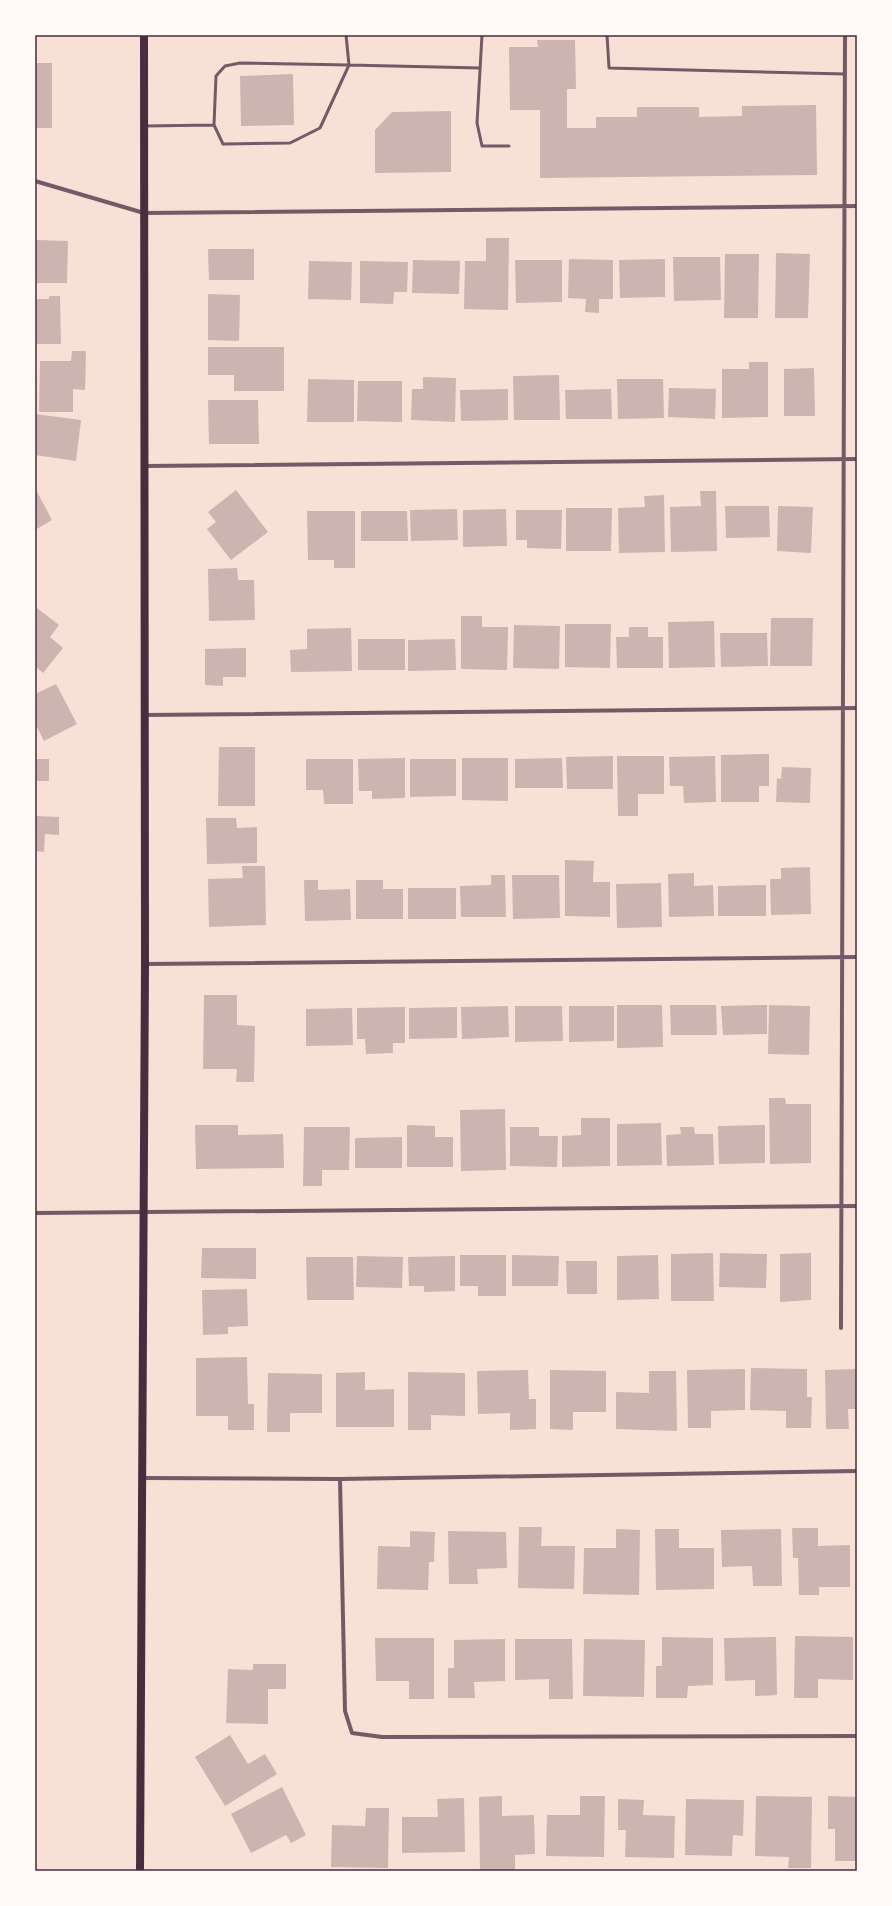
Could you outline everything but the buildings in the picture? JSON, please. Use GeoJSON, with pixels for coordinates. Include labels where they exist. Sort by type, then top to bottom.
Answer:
{"type":"FeatureCollection","features":[{"type":"Feature","properties":{"kind":"main road"},"geometry":{"type":"LineString","coordinates":[[140,1871],[145,964],[144,35]]}},
{"type":"Feature","properties":{"kind":"street"},"geometry":{"type":"LineString","coordinates":[[840,1328],[846,35]]}},
{"type":"Feature","properties":{"kind":"street"},"geometry":{"type":"LineString","coordinates":[[35,181],[144,213],[857,206]]}},
{"type":"Feature","properties":{"kind":"street"},"geometry":{"type":"LineString","coordinates":[[144,466],[857,459]]}},
{"type":"Feature","properties":{"kind":"street"},"geometry":{"type":"LineString","coordinates":[[145,715],[857,708]]}},
{"type":"Feature","properties":{"kind":"street"},"geometry":{"type":"LineString","coordinates":[[145,964],[857,957]]}},
{"type":"Feature","properties":{"kind":"street"},"geometry":{"type":"LineString","coordinates":[[35,1213],[857,1206]]}},
{"type":"Feature","properties":{"kind":"street"},"geometry":{"type":"LineString","coordinates":[[142,1478],[340,1479],[857,1471]]}},
{"type":"Feature","properties":{"kind":"street"},"geometry":{"type":"LineString","coordinates":[[340,1479],[345,1711],[352,1733],[382,1737],[857,1736]]}},
{"type":"Feature","properties":{"kind":"lane"},"geometry":{"type":"LineString","coordinates":[[346,35],[349,65],[320,128],[290,143],[224,144],[214,125],[216,76],[225,66],[240,63],[349,65],[480,68]]}},
{"type":"Feature","properties":{"kind":"lane"},"geometry":{"type":"LineString","coordinates":[[482,35],[478,123],[482,146],[509,146]]}},
{"type":"Feature","properties":{"kind":"lane"},"geometry":{"type":"LineString","coordinates":[[607,35],[609,68],[846,74]]}},
{"type":"Feature","properties":{"kind":"lane"},"geometry":{"type":"LineString","coordinates":[[144,126],[214,125]]}}]}
